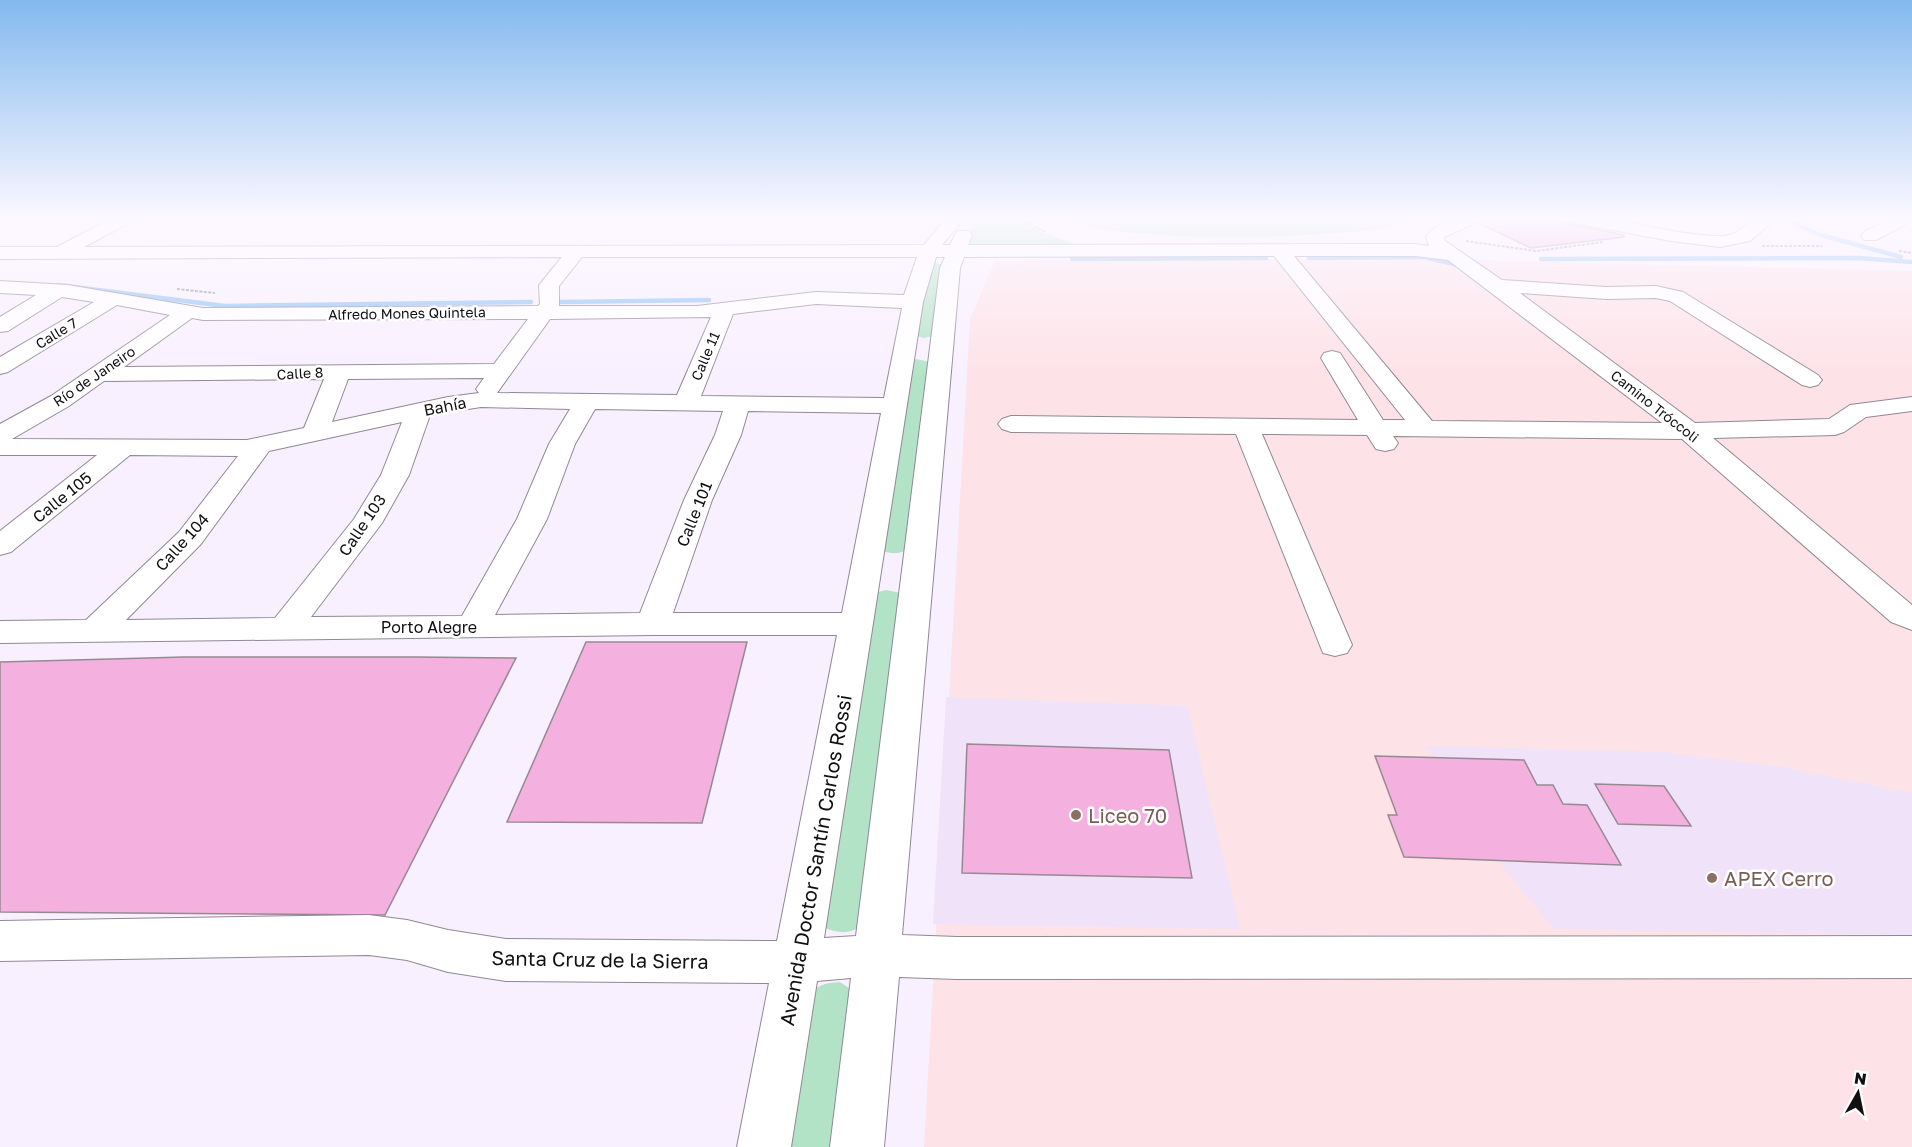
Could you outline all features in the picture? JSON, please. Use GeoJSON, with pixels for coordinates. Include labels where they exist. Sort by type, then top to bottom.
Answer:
{"type":"FeatureCollection","features":[{"type":"Feature","properties":{"kind":"street"},"geometry":{"type":"LineString","coordinates":[[0,282],[24,271]]}},
{"type":"Feature","properties":{"kind":"street"},"geometry":{"type":"LineString","coordinates":[[481,400],[547,301],[549,285],[560,271]]}},
{"type":"Feature","properties":{"kind":"street","name":"Avenida Doctor Santín Carlos Rossi"},"geometry":{"type":"LineString","coordinates":[[764,1147],[913,303],[931,271]]}},
{"type":"Feature","properties":{"kind":"street"},"geometry":{"type":"LineString","coordinates":[[857,1147],[950,271]]}},
{"type":"Feature","properties":{"kind":"street"},"geometry":{"type":"LineString","coordinates":[[1297,271],[1425,430]]}},
{"type":"Feature","properties":{"kind":"street","name":"Camino Tróccoli"},"geometry":{"type":"LineString","coordinates":[[1475,271],[1689,431],[1908,617]]}},
{"type":"Feature","properties":{"kind":"street"},"geometry":{"type":"LineString","coordinates":[[1498,286],[1606,293],[1666,293],[1676,296],[1810,380]]}},
{"type":"Feature","properties":{"kind":"street","name":"Alfredo Mones Quintela"},"geometry":{"type":"LineString","coordinates":[[0,287],[59,290],[151,304],[186,313],[547,301],[697,312],[757,303],[816,298]]}},
{"type":"Feature","properties":{"kind":"street"},"geometry":{"type":"LineString","coordinates":[[0,326],[59,290]]}},
{"type":"Feature","properties":{"kind":"street","name":"Alfredo Mones Quintela"},"geometry":{"type":"LineString","coordinates":[[525,292],[547,301],[571,292]]}},
{"type":"Feature","properties":{"kind":"street","name":"Alfredo Mones Quintela"},"geometry":{"type":"LineString","coordinates":[[705,292],[758,292],[816,298],[913,303]]}},
{"type":"Feature","properties":{"kind":"street","name":"Calle 7"},"geometry":{"type":"LineString","coordinates":[[0,367],[113,299]]}},
{"type":"Feature","properties":{"kind":"street","name":"Calle 11"},"geometry":{"type":"LineString","coordinates":[[686,403],[725,309]]}},
{"type":"Feature","properties":{"kind":"street","name":"Río de Janeiro"},"geometry":{"type":"LineString","coordinates":[[0,435],[60,401],[186,313]]}},
{"type":"Feature","properties":{"kind":"street"},"geometry":{"type":"LineString","coordinates":[[904,351],[941,351]]}},
{"type":"Feature","properties":{"kind":"street"},"geometry":{"type":"LineString","coordinates":[[1332,358],[1390,450],[1713,451]]}},
{"type":"Feature","properties":{"kind":"street"},"geometry":{"type":"LineString","coordinates":[[315,433],[339,372]]}},
{"type":"Feature","properties":{"kind":"street","name":"Calle 8"},"geometry":{"type":"LineString","coordinates":[[99,374],[262,375],[339,372],[501,372]]}},
{"type":"Feature","properties":{"kind":"street","name":"Bahía"},"geometry":{"type":"LineString","coordinates":[[0,447],[233,449],[259,446],[418,410],[481,400],[894,406]]}},
{"type":"Feature","properties":{"kind":"street"},"geometry":{"type":"LineString","coordinates":[[472,627],[532,519],[562,444],[587,401]]}},
{"type":"Feature","properties":{"kind":"street","name":"Calle 101"},"geometry":{"type":"LineString","coordinates":[[652,624],[698,500],[728,435],[738,404]]}},
{"type":"Feature","properties":{"kind":"street"},"geometry":{"type":"LineString","coordinates":[[1011,424],[1689,431],[1835,427],[1859,410],[1912,404]]}},
{"type":"Feature","properties":{"kind":"street","name":"Calle 103"},"geometry":{"type":"LineString","coordinates":[[285,628],[367,523],[395,475],[418,410]]}},
{"type":"Feature","properties":{"kind":"street"},"geometry":{"type":"LineString","coordinates":[[1246,428],[1335,645]]}},
{"type":"Feature","properties":{"kind":"street","name":"Calle 104"},"geometry":{"type":"LineString","coordinates":[[95,631],[190,538],[259,446]]}},
{"type":"Feature","properties":{"kind":"street","name":"Calle 105"},"geometry":{"type":"LineString","coordinates":[[0,546],[124,447]]}},
{"type":"Feature","properties":{"kind":"street"},"geometry":{"type":"LineString","coordinates":[[866,573],[918,574]]}},
{"type":"Feature","properties":{"kind":"street","name":"Porto Alegre"},"geometry":{"type":"LineString","coordinates":[[0,632],[652,624],[857,624]]}},
{"type":"Feature","properties":{"kind":"street","name":"Santa Cruz de la Sierra"},"geometry":{"type":"LineString","coordinates":[[0,941],[369,935],[407,940],[448,951],[506,960],[796,962],[878,955],[957,958],[1473,959],[1912,957]]}},
{"type":"Feature","properties":{"kind":"shaded area"},"geometry":{"type":"Polygon","coordinates":[[[991,271],[1912,271],[1912,1147],[924,1147],[970,319],[991,271]]]}},
{"type":"Feature","properties":{"kind":"shaded area","name":"Liceo 70"},"geometry":{"type":"Polygon","coordinates":[[[946,697],[1187,706],[1240,929],[933,924],[946,697]]]}},
{"type":"Feature","properties":{"kind":"shaded area","name":"APEX Cerro"},"geometry":{"type":"Polygon","coordinates":[[[1427,746],[1663,752],[1777,766],[1912,793],[1912,935],[1554,929],[1470,826],[1427,746]]]}},
{"type":"Feature","properties":{"kind":"green space"},"geometry":{"type":"Polygon","coordinates":[[[930,271],[941,271],[933,336],[924,338],[916,336],[923,291],[930,271]]]}},
{"type":"Feature","properties":{"kind":"green space"},"geometry":{"type":"Polygon","coordinates":[[[916,359],[930,362],[907,550],[889,553],[883,551],[911,361],[916,359]]]}},
{"type":"Feature","properties":{"kind":"green space"},"geometry":{"type":"Polygon","coordinates":[[[886,590],[901,593],[859,928],[838,932],[825,928],[878,592],[886,590]]]}},
{"type":"Feature","properties":{"kind":"green space"},"geometry":{"type":"Polygon","coordinates":[[[840,982],[849,988],[853,995],[834,1147],[784,1147],[809,996],[823,985],[840,982]]]}},
{"type":"Feature","properties":{"kind":"building"},"geometry":{"type":"Polygon","coordinates":[[[586,642],[747,642],[702,823],[507,822],[586,642]]]}},
{"type":"Feature","properties":{"kind":"building"},"geometry":{"type":"Polygon","coordinates":[[[184,657],[516,658],[385,915],[0,912],[0,662],[184,657]]]}},
{"type":"Feature","properties":{"kind":"building"},"geometry":{"type":"Polygon","coordinates":[[[967,744],[1169,750],[1192,878],[962,873],[967,744]]]}},
{"type":"Feature","properties":{"kind":"building"},"geometry":{"type":"Polygon","coordinates":[[[1375,756],[1524,760],[1537,785],[1553,785],[1563,804],[1587,805],[1621,865],[1404,857],[1388,815],[1397,815],[1375,756]]]}},
{"type":"Feature","properties":{"kind":"building"},"geometry":{"type":"Polygon","coordinates":[[[1595,784],[1664,786],[1691,826],[1618,824],[1595,784]]]}},
{"type":"Feature","properties":{"kind":"waterway"},"geometry":{"type":"LineString","coordinates":[[58,285],[225,306],[531,302]]}},
{"type":"Feature","properties":{"kind":"waterway"},"geometry":{"type":"LineString","coordinates":[[561,302],[709,300]]}},
{"type":"Feature","properties":{"kind":"place","name":"Liceo 70"},"geometry":{"type":"Point","coordinates":[1076,815]}},
{"type":"Feature","properties":{"kind":"place","name":"APEX Cerro"},"geometry":{"type":"Point","coordinates":[1712,878]}}]}
